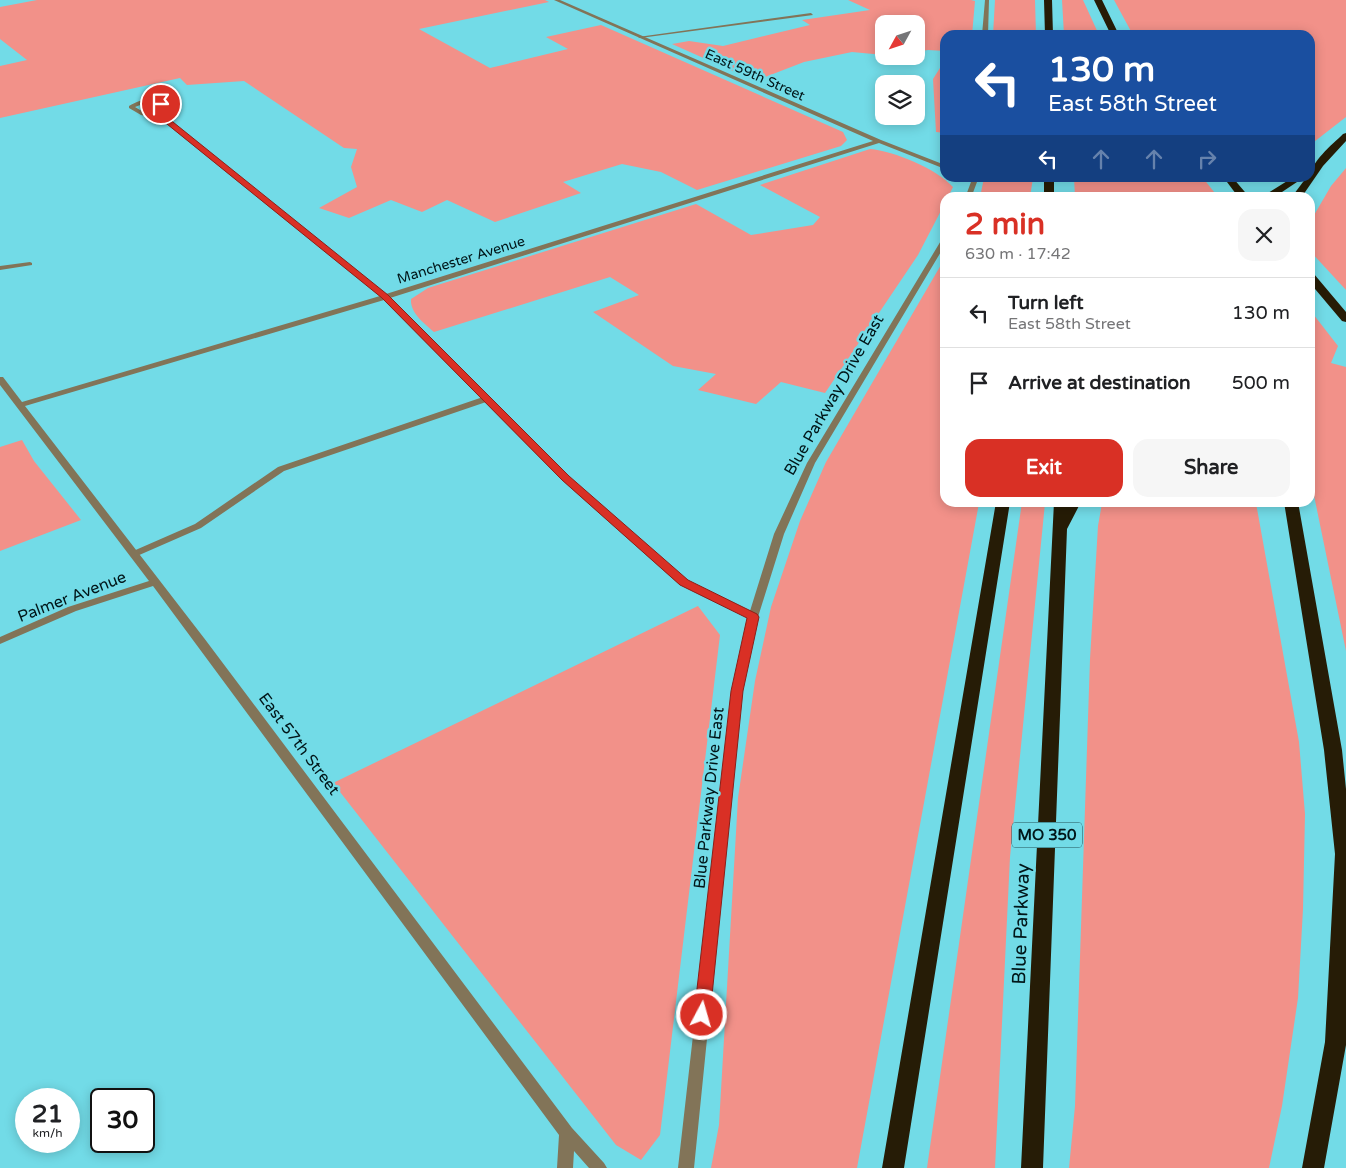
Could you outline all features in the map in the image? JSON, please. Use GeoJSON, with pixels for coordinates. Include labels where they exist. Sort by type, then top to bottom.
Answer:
{"type":"FeatureCollection","features":[{"type":"Feature","properties":{"kind":"highway"},"geometry":{"type":"LineString","coordinates":[[1048,0],[1049,30]]}},
{"type":"Feature","properties":{"kind":"highway"},"geometry":{"type":"LineString","coordinates":[[1098,0],[1113,30]]}},
{"type":"Feature","properties":{"kind":"highway"},"geometry":{"type":"LineString","coordinates":[[1315,170],[1346,136]]}},
{"type":"Feature","properties":{"kind":"highway"},"geometry":{"type":"LineString","coordinates":[[1315,167],[1320,164]]}},
{"type":"Feature","properties":{"kind":"highway"},"geometry":{"type":"LineString","coordinates":[[1231,182],[1240,192]]}},
{"type":"Feature","properties":{"kind":"highway"},"geometry":{"type":"LineString","coordinates":[[1275,192],[1291,182]]}},
{"type":"Feature","properties":{"kind":"highway"},"geometry":{"type":"LineString","coordinates":[[1315,282],[1346,319]]}},
{"type":"Feature","properties":{"kind":"highway"},"geometry":{"type":"LineString","coordinates":[[893,1168],[1002,507]]}},
{"type":"Feature","properties":{"kind":"highway","name":"Blue Parkway"},"geometry":{"type":"LineString","coordinates":[[1032,1168],[1061,507]]}},
{"type":"Feature","properties":{"kind":"highway"},"geometry":{"type":"LineString","coordinates":[[1060,532],[1072,507]]}},
{"type":"Feature","properties":{"kind":"highway"},"geometry":{"type":"LineString","coordinates":[[1292,507],[1334,750],[1344,854],[1336,1042],[1313,1168]]}},
{"type":"Feature","properties":{"kind":"street","name":"East 59th Street"},"geometry":{"type":"LineString","coordinates":[[556,0],[879,141],[940,165]]}},
{"type":"Feature","properties":{"kind":"street"},"geometry":{"type":"LineString","coordinates":[[985,30],[987,0]]}},
{"type":"Feature","properties":{"kind":"street"},"geometry":{"type":"LineString","coordinates":[[164,119],[385,297],[565,478],[684,583],[753,617]]}},
{"type":"Feature","properties":{"kind":"street","name":"Manchester Avenue"},"geometry":{"type":"LineString","coordinates":[[20,405],[385,297],[879,141]]}},
{"type":"Feature","properties":{"kind":"street","name":"Blue Parkway Drive East"},"geometry":{"type":"LineString","coordinates":[[686,1168],[737,691],[753,617],[779,534],[811,463],[940,247]]}},
{"type":"Feature","properties":{"kind":"street","name":"East 57th Street"},"geometry":{"type":"LineString","coordinates":[[0,379],[134,554],[567,1133],[598,1168]]}},
{"type":"Feature","properties":{"kind":"street","name":"Palmer Avenue"},"geometry":{"type":"LineString","coordinates":[[0,641],[72,610],[155,582]]}},
{"type":"Feature","properties":{"kind":"street"},"geometry":{"type":"LineString","coordinates":[[565,1168],[567,1133]]}},
{"type":"Feature","properties":{"kind":"lane"},"geometry":{"type":"LineString","coordinates":[[640,37],[812,14]]}},
{"type":"Feature","properties":{"kind":"lane"},"geometry":{"type":"LineString","coordinates":[[0,268],[30,264]]}},
{"type":"Feature","properties":{"kind":"lane"},"geometry":{"type":"LineString","coordinates":[[134,554],[198,526],[281,469],[486,399]]}},
{"type":"Feature","properties":{"kind":"shaded area"},"geometry":{"type":"Polygon","coordinates":[[[37,0],[545,0],[549,2],[419,29],[490,68],[568,49],[546,37],[601,25],[843,132],[847,140],[841,146],[697,190],[661,172],[622,164],[563,182],[581,193],[495,222],[447,200],[422,212],[391,200],[349,218],[319,208],[357,187],[351,167],[357,149],[344,148],[244,81],[187,85],[180,78],[0,118],[0,66],[27,60],[0,39],[0,7],[37,0]]]}},
{"type":"Feature","properties":{"kind":"shaded area"},"geometry":{"type":"Polygon","coordinates":[[[848,0],[975,1],[972,30],[940,30],[940,51],[925,50],[925,15],[875,15],[875,54],[852,52],[804,62],[755,81],[672,44],[689,41],[723,46],[810,25],[802,20],[870,10],[848,0]]]}},
{"type":"Feature","properties":{"kind":"shaded area"},"geometry":{"type":"Polygon","coordinates":[[[995,0],[1035,0],[1036,30],[993,30],[995,0]]]}},
{"type":"Feature","properties":{"kind":"shaded area"},"geometry":{"type":"Polygon","coordinates":[[[1062,0],[1083,0],[1097,30],[1064,30],[1062,0]]]}},
{"type":"Feature","properties":{"kind":"shaded area"},"geometry":{"type":"Polygon","coordinates":[[[1114,0],[1346,0],[1346,117],[1315,141],[1315,30],[1130,30],[1114,0]]]}},
{"type":"Feature","properties":{"kind":"shaded area"},"geometry":{"type":"Polygon","coordinates":[[[940,68],[940,132],[936,132],[933,79],[940,68]]]}},
{"type":"Feature","properties":{"kind":"shaded area"},"geometry":{"type":"Polygon","coordinates":[[[870,149],[891,153],[914,162],[940,176],[940,182],[948,182],[953,187],[950,192],[940,192],[940,213],[918,255],[825,393],[781,382],[756,404],[698,390],[716,374],[673,366],[593,312],[639,295],[610,277],[434,332],[418,317],[411,304],[411,299],[428,288],[696,204],[751,235],[813,225],[820,217],[760,185],[870,149]]]}},
{"type":"Feature","properties":{"kind":"shaded area"},"geometry":{"type":"Polygon","coordinates":[[[1346,168],[1346,290],[1315,256],[1315,213],[1331,186],[1346,168]]]}},
{"type":"Feature","properties":{"kind":"shaded area"},"geometry":{"type":"Polygon","coordinates":[[[983,182],[1032,182],[1031,192],[981,192],[983,182]]]}},
{"type":"Feature","properties":{"kind":"shaded area"},"geometry":{"type":"Polygon","coordinates":[[[1074,182],[1206,182],[1214,192],[1075,192],[1074,182]]]}},
{"type":"Feature","properties":{"kind":"shaded area"},"geometry":{"type":"Polygon","coordinates":[[[940,267],[940,507],[978,507],[857,1168],[711,1168],[719,1125],[738,798],[755,681],[771,607],[800,521],[826,462],[940,267]]]}},
{"type":"Feature","properties":{"kind":"shaded area"},"geometry":{"type":"Polygon","coordinates":[[[1315,316],[1338,346],[1331,363],[1346,367],[1346,651],[1315,500],[1315,316]]]}},
{"type":"Feature","properties":{"kind":"shaded area"},"geometry":{"type":"Polygon","coordinates":[[[22,440],[34,461],[81,520],[0,551],[0,447],[22,440]]]}},
{"type":"Feature","properties":{"kind":"shaded area"},"geometry":{"type":"Polygon","coordinates":[[[1021,507],[1045,507],[1010,857],[995,1168],[927,1168],[1021,507]]]}},
{"type":"Feature","properties":{"kind":"shaded area"},"geometry":{"type":"Polygon","coordinates":[[[1101,507],[1257,507],[1299,742],[1305,814],[1303,909],[1298,998],[1282,1106],[1269,1168],[1069,1168],[1075,1106],[1090,659],[1098,526],[1101,507]]]}},
{"type":"Feature","properties":{"kind":"shaded area"},"geometry":{"type":"Polygon","coordinates":[[[698,606],[720,635],[660,1135],[641,1160],[616,1145],[333,783],[698,606]]]}},
{"type":"Feature","properties":{"kind":"route"},"geometry":{"type":"LineString","coordinates":[[161,104],[164,110],[164,119],[385,297],[565,478],[684,583],[753,617],[737,691],[702,1015]]}}]}
